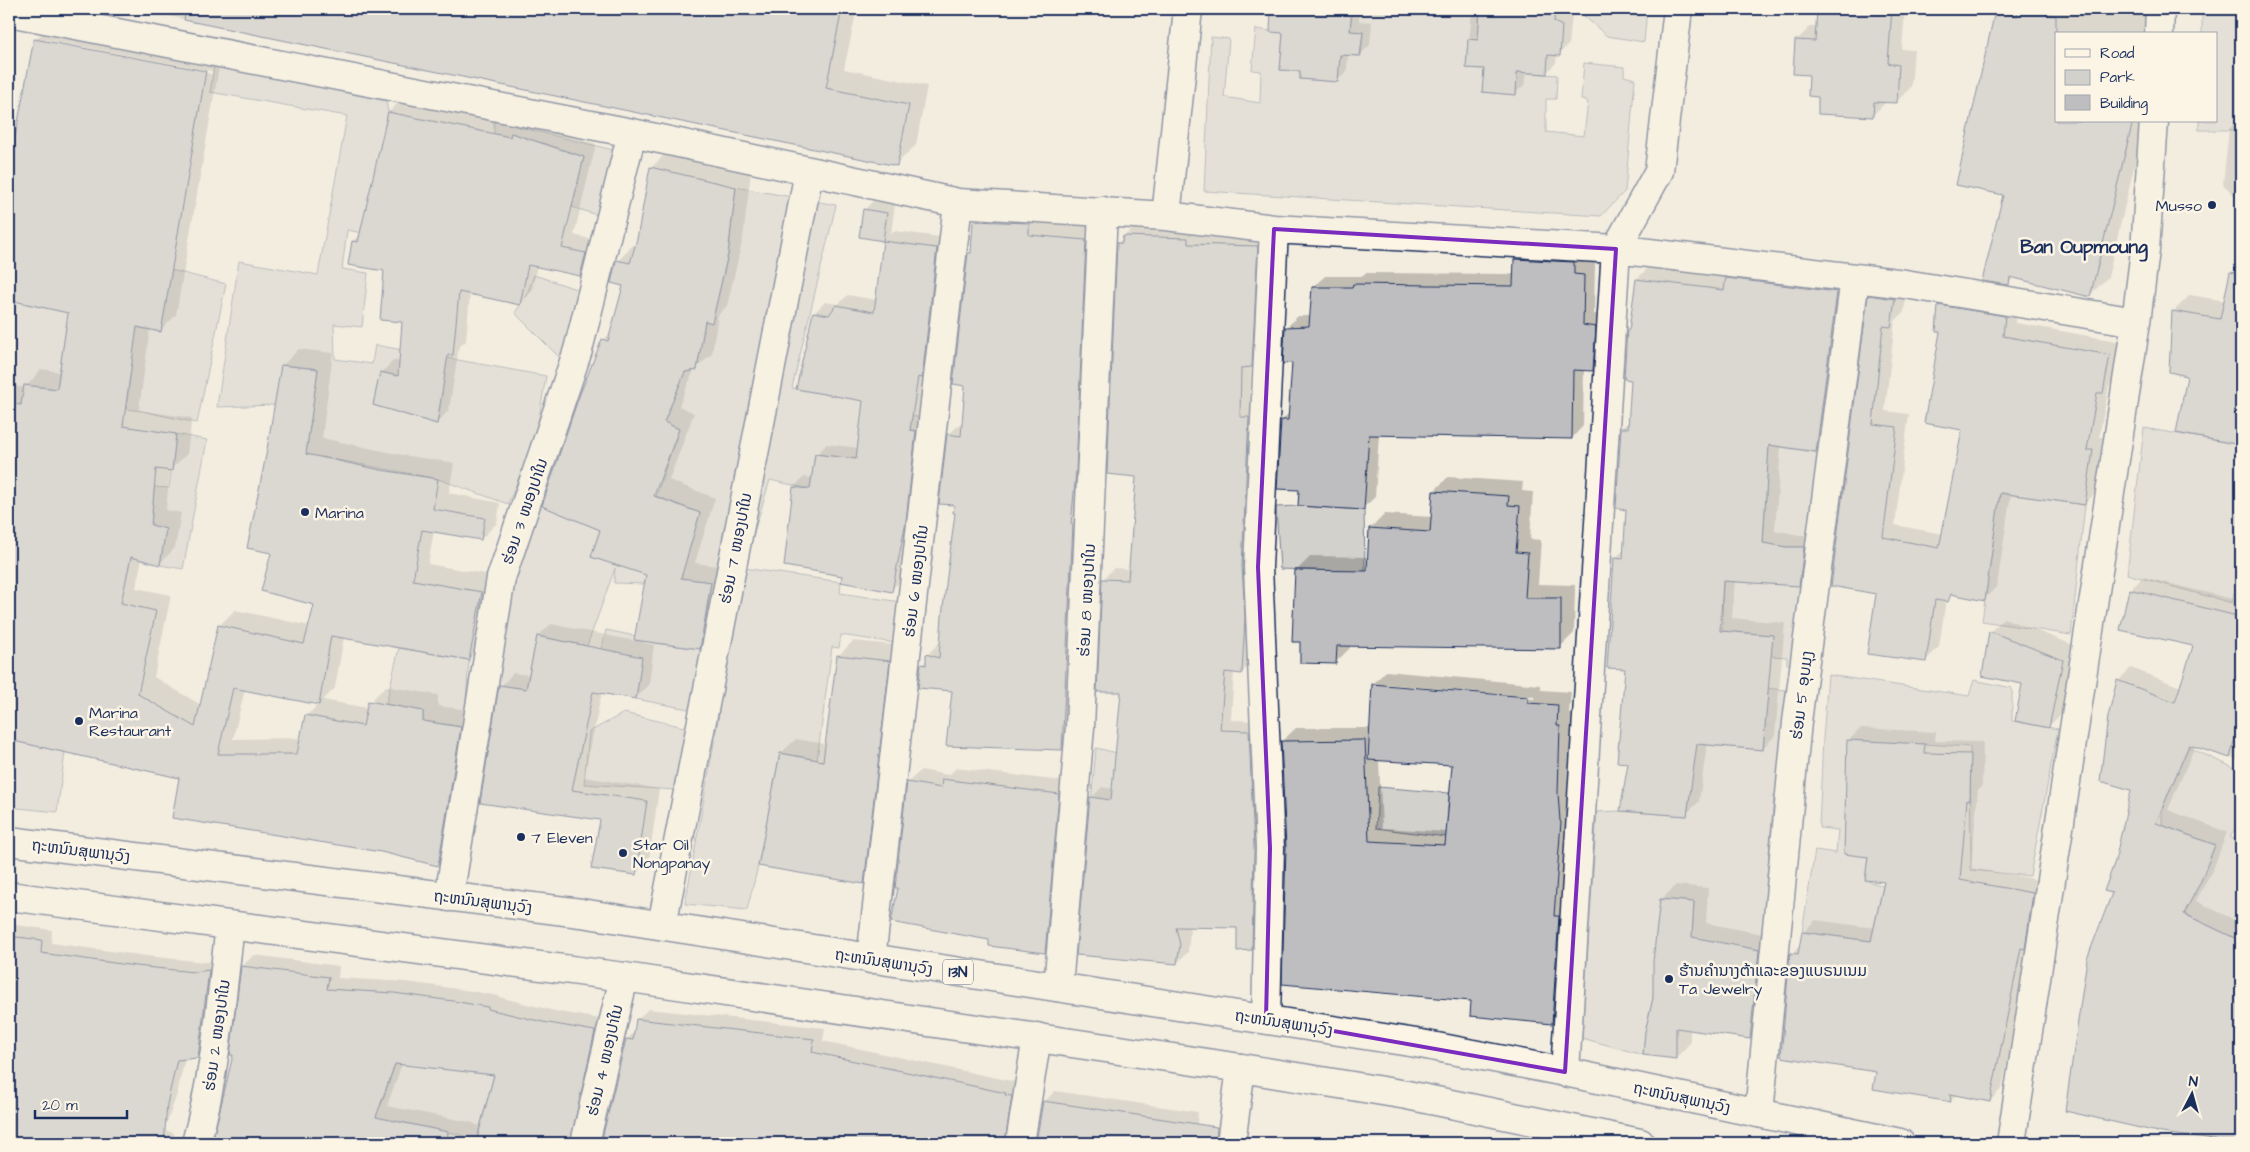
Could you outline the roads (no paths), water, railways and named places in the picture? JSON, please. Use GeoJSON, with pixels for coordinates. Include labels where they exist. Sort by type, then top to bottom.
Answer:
{"type":"FeatureCollection","features":[{"type":"Feature","properties":{"kind":"main road"},"geometry":{"type":"LineString","coordinates":[[1166,216],[1188,9]]}},
{"type":"Feature","properties":{"kind":"main road"},"geometry":{"type":"LineString","coordinates":[[1565,1072],[1616,249],[1659,171],[1678,9]]}},
{"type":"Feature","properties":{"kind":"main road"},"geometry":{"type":"LineString","coordinates":[[2159,32],[2160,9]]}},
{"type":"Feature","properties":{"kind":"main road"},"geometry":{"type":"LineString","coordinates":[[9,12],[632,133],[958,203],[1166,216],[1274,229],[1616,249],[1905,284],[2136,322]]}},
{"type":"Feature","properties":{"kind":"main road"},"geometry":{"type":"LineString","coordinates":[[2011,1143],[2136,322],[2145,250],[2154,122]]}},
{"type":"Feature","properties":{"kind":"main road","name":"ຮ່ອມ 3 ໜອງປາໃນ"},"geometry":{"type":"LineString","coordinates":[[448,897],[501,578],[578,350],[632,133]]}},
{"type":"Feature","properties":{"kind":"main road","name":"ຮ່ອມ 7 ໜອງປາໃນ"},"geometry":{"type":"LineString","coordinates":[[662,925],[809,172]]}},
{"type":"Feature","properties":{"kind":"main road","name":"ຮ່ອມ 6 ໜອງປາໃນ"},"geometry":{"type":"LineString","coordinates":[[871,959],[958,203]]}},
{"type":"Feature","properties":{"kind":"main road","name":"ຮ່ອມ 8 ໜອງປາໃນ"},"geometry":{"type":"LineString","coordinates":[[1058,987],[1080,727],[1103,211]]}},
{"type":"Feature","properties":{"kind":"main road"},"geometry":{"type":"LineString","coordinates":[[1266,1019],[1270,848],[1258,567],[1274,229]]}},
{"type":"Feature","properties":{"kind":"main road","name":"ຮ່ອມ 5 ອຸບມຸງ"},"geometry":{"type":"LineString","coordinates":[[1759,1113],[1797,722],[1855,278]]}},
{"type":"Feature","properties":{"kind":"main road","name":"ຖະຫນົນສຸພານຸວົງ"},"geometry":{"type":"LineString","coordinates":[[9,841],[662,925],[1266,1019],[1416,1043],[1565,1072],[1900,1143]]}},
{"type":"Feature","properties":{"kind":"main road"},"geometry":{"type":"LineString","coordinates":[[9,896],[624,977],[1037,1037],[1408,1095],[1640,1143]]}},
{"type":"Feature","properties":{"kind":"main road","name":"ຮ່ອມ 2 ໜອງປາໃນ"},"geometry":{"type":"LineString","coordinates":[[196,1143],[204,1112],[215,1050],[230,926]]}},
{"type":"Feature","properties":{"kind":"main road","name":"ຮ່ອມ 4 ໜອງປາໃນ"},"geometry":{"type":"LineString","coordinates":[[586,1143],[624,977]]}},
{"type":"Feature","properties":{"kind":"main road"},"geometry":{"type":"LineString","coordinates":[[1020,1143],[1037,1037]]}},
{"type":"Feature","properties":{"kind":"main road"},"geometry":{"type":"LineString","coordinates":[[1231,1143],[1241,1068]]}},
{"type":"Feature","properties":{"kind":"place","name":"Musso"},"geometry":{"type":"Point","coordinates":[2212,205]}},
{"type":"Feature","properties":{"kind":"place","name":"Marina"},"geometry":{"type":"Point","coordinates":[305,512]}},
{"type":"Feature","properties":{"kind":"place","name":"Marina Restaurant"},"geometry":{"type":"Point","coordinates":[79,721]}},
{"type":"Feature","properties":{"kind":"place","name":"7 Eleven"},"geometry":{"type":"Point","coordinates":[521,837]}},
{"type":"Feature","properties":{"kind":"place","name":"Star Oil Nongpanay"},"geometry":{"type":"Point","coordinates":[623,853]}},
{"type":"Feature","properties":{"kind":"place","name":"ຮ້ານຄຳນາງຕ້າແລະຂອງແບຣນເນມ Ta Jewelry"},"geometry":{"type":"Point","coordinates":[1669,979]}},
{"type":"Feature","properties":{"kind":"district","name":"Ban Oupmoung"},"geometry":{"type":"Point","coordinates":[2084,246]}}]}
